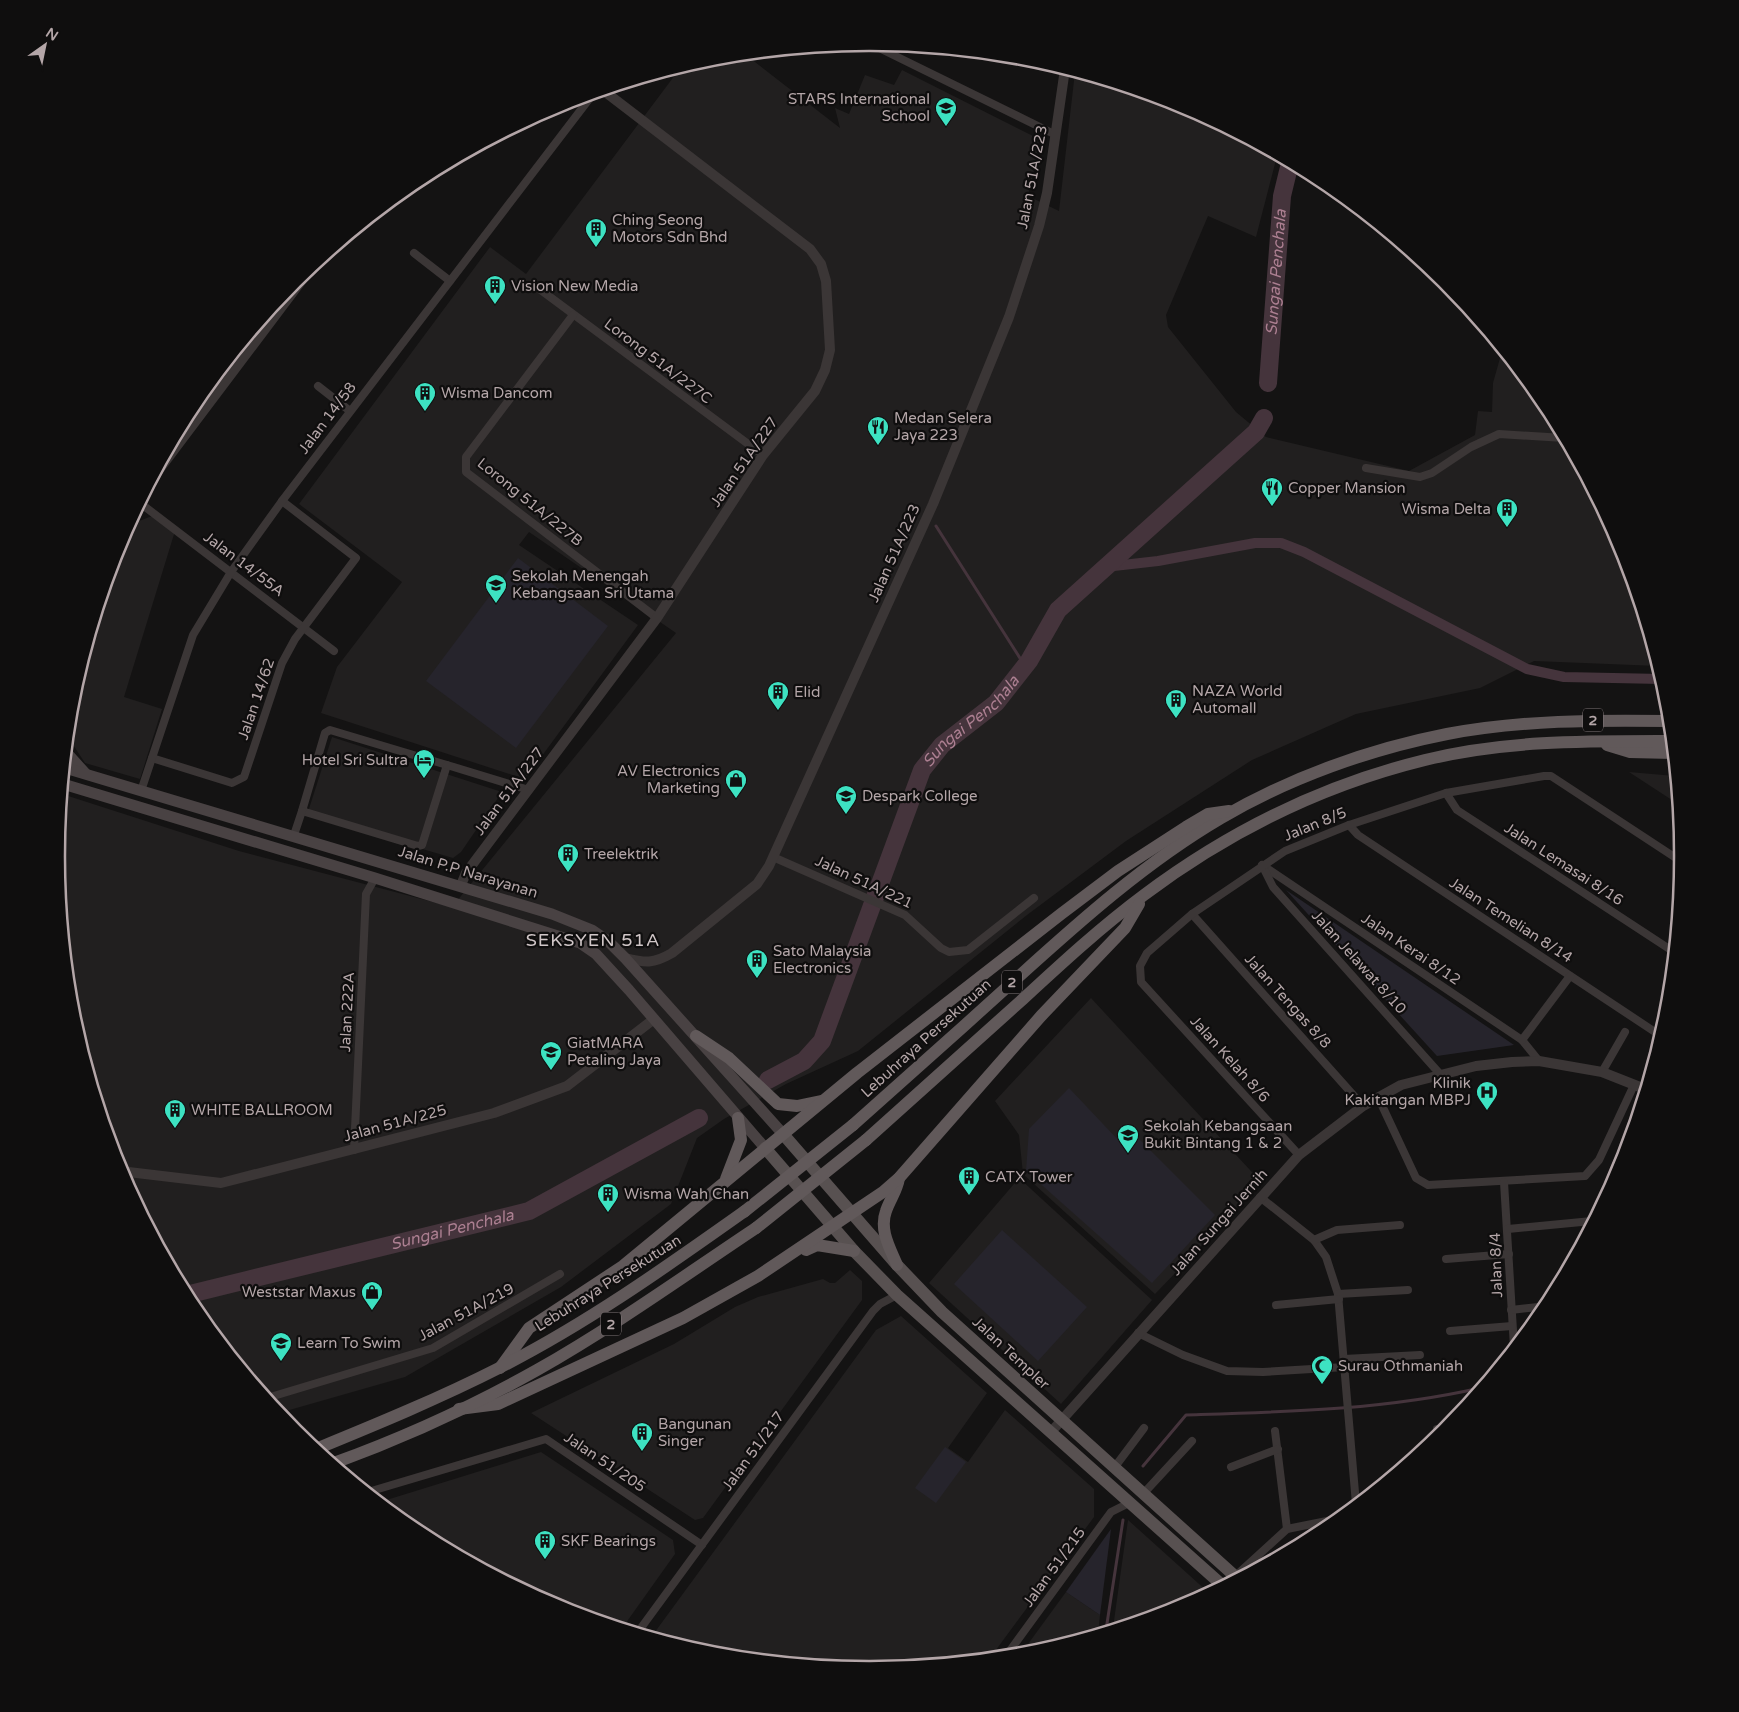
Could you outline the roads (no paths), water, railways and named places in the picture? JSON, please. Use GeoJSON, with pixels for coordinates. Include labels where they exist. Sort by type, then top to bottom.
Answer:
{"type":"FeatureCollection","features":[{"type":"Feature","properties":{"kind":"highway","name":"Lebuhraya Persekutuan"},"geometry":{"type":"LineString","coordinates":[[323,1446],[377,1424],[500,1368],[633,1289],[745,1211],[854,1125],[1048,950],[1128,882],[1176,846],[1235,811],[1281,788],[1351,760],[1446,734],[1517,725],[1591,720],[1662,721]]}},
{"type":"Feature","properties":{"kind":"highway"},"geometry":{"type":"LineString","coordinates":[[1594,740],[1630,752],[1667,753]]}},
{"type":"Feature","properties":{"kind":"highway","name":"2"},"geometry":{"type":"LineString","coordinates":[[340,1462],[459,1409],[535,1371],[575,1347],[756,1228],[866,1140],[1061,964],[1144,895],[1216,846],[1262,820],[1359,778],[1426,760],[1494,748],[1594,740],[1665,741]]}},
{"type":"Feature","properties":{"kind":"highway"},"geometry":{"type":"LineString","coordinates":[[500,1368],[530,1328],[624,1266],[823,1101],[1118,871],[1208,814],[1235,811]]}},
{"type":"Feature","properties":{"kind":"highway"},"geometry":{"type":"LineString","coordinates":[[758,1276],[852,1214],[899,1178],[1041,1016],[1124,928],[1144,895]]}},
{"type":"Feature","properties":{"kind":"highway"},"geometry":{"type":"LineString","coordinates":[[696,1036],[742,1070],[764,1093],[778,1104],[797,1106],[823,1101]]}},
{"type":"Feature","properties":{"kind":"highway"},"geometry":{"type":"LineString","coordinates":[[726,1181],[741,1140],[738,1118]]}},
{"type":"Feature","properties":{"kind":"highway"},"geometry":{"type":"LineString","coordinates":[[897,1265],[885,1235],[884,1219],[897,1192],[899,1178]]}},
{"type":"Feature","properties":{"kind":"highway"},"geometry":{"type":"LineString","coordinates":[[459,1409],[498,1404],[683,1318],[817,1245],[854,1251]]}},
{"type":"Feature","properties":{"kind":"main road"},"geometry":{"type":"LineString","coordinates":[[71,758],[86,774]]}},
{"type":"Feature","properties":{"kind":"main road","name":"Jalan P.P Narayanan"},"geometry":{"type":"LineString","coordinates":[[70,769],[461,885],[579,924],[608,941],[625,958],[783,1134]]}},
{"type":"Feature","properties":{"kind":"main road"},"geometry":{"type":"LineString","coordinates":[[68,785],[375,878],[580,943],[596,954],[765,1148]]}},
{"type":"Feature","properties":{"kind":"main road","name":"Jalan Templer"},"geometry":{"type":"LineString","coordinates":[[783,1134],[897,1265],[942,1312],[1231,1575]]}},
{"type":"Feature","properties":{"kind":"main road","name":"Jalan Templer"},"geometry":{"type":"LineString","coordinates":[[765,1148],[854,1251],[897,1295],[1218,1581]]}},
{"type":"Feature","properties":{"kind":"street"},"geometry":{"type":"LineString","coordinates":[[889,52],[1056,135]]}},
{"type":"Feature","properties":{"kind":"street","name":"Jalan 51A/223"},"geometry":{"type":"LineString","coordinates":[[625,958],[642,962],[656,962],[672,953],[757,884],[774,857],[929,512],[989,370],[1039,226],[1056,135],[1064,76]]}},
{"type":"Feature","properties":{"kind":"street","name":"Jalan 51A/227"},"geometry":{"type":"LineString","coordinates":[[461,885],[466,873],[657,618],[763,455],[815,391],[825,370],[830,350],[824,270],[810,249],[609,95]]}},
{"type":"Feature","properties":{"kind":"street","name":"Jalan 14/58"},"geometry":{"type":"LineString","coordinates":[[141,791],[193,635],[231,572],[350,411],[585,104]]}},
{"type":"Feature","properties":{"kind":"street"},"geometry":{"type":"LineString","coordinates":[[414,253],[450,280]]}},
{"type":"Feature","properties":{"kind":"street","name":"Lorong 51A/227C"},"geometry":{"type":"LineString","coordinates":[[538,288],[763,455]]}},
{"type":"Feature","properties":{"kind":"street"},"geometry":{"type":"LineString","coordinates":[[207,399],[275,314]]}},
{"type":"Feature","properties":{"kind":"street","name":"Lorong 51A/227B"},"geometry":{"type":"LineString","coordinates":[[573,315],[466,457],[466,472],[657,618]]}},
{"type":"Feature","properties":{"kind":"street"},"geometry":{"type":"LineString","coordinates":[[318,386],[350,411]]}},
{"type":"Feature","properties":{"kind":"street"},"geometry":{"type":"LineString","coordinates":[[1366,468],[1420,477],[1432,473],[1471,447],[1499,434],[1556,438]]}},
{"type":"Feature","properties":{"kind":"street","name":"Jalan 14/62"},"geometry":{"type":"LineString","coordinates":[[152,758],[232,784],[244,777],[282,664],[304,628],[356,558],[282,501]]}},
{"type":"Feature","properties":{"kind":"street","name":"Jalan 14/55A"},"geometry":{"type":"LineString","coordinates":[[145,507],[332,649]]}},
{"type":"Feature","properties":{"kind":"street"},"geometry":{"type":"LineString","coordinates":[[294,835],[325,733],[330,730],[529,790]]}},
{"type":"Feature","properties":{"kind":"street"},"geometry":{"type":"LineString","coordinates":[[302,810],[418,846],[422,845],[446,765]]}},
{"type":"Feature","properties":{"kind":"street","name":"Jalan 8/5"},"geometry":{"type":"LineString","coordinates":[[1141,982],[1140,966],[1147,953],[1192,914],[1262,865],[1285,851],[1350,825],[1446,794],[1551,776],[1674,857]]}},
{"type":"Feature","properties":{"kind":"street","name":"Jalan Lemasai 8/16"},"geometry":{"type":"LineString","coordinates":[[1446,794],[1457,810],[1668,948]]}},
{"type":"Feature","properties":{"kind":"street","name":"Jalan Temelian 8/14"},"geometry":{"type":"LineString","coordinates":[[1350,825],[1358,835],[1655,1032]]}},
{"type":"Feature","properties":{"kind":"street","name":"Jalan 51A/221"},"geometry":{"type":"LineString","coordinates":[[774,857],[896,910],[917,923],[941,948],[949,952],[968,950],[1034,898]]}},
{"type":"Feature","properties":{"kind":"street","name":"Jalan Kerai 8/12"},"geometry":{"type":"LineString","coordinates":[[1262,865],[1522,1040],[1539,1061]]}},
{"type":"Feature","properties":{"kind":"street","name":"Jalan Jelawat 8/10"},"geometry":{"type":"LineString","coordinates":[[1262,865],[1273,887],[1440,1074]]}},
{"type":"Feature","properties":{"kind":"street","name":"Jalan 222A"},"geometry":{"type":"LineString","coordinates":[[354,1150],[366,894],[375,878]]}},
{"type":"Feature","properties":{"kind":"street","name":"Jalan Tengas 8/8"},"geometry":{"type":"LineString","coordinates":[[1192,914],[1363,1106]]}},
{"type":"Feature","properties":{"kind":"street"},"geometry":{"type":"LineString","coordinates":[[1522,1040],[1570,976]]}},
{"type":"Feature","properties":{"kind":"street","name":"Jalan Kelah 8/6"},"geometry":{"type":"LineString","coordinates":[[1141,982],[1299,1156]]}},
{"type":"Feature","properties":{"kind":"street","name":"Jalan 51A/225"},"geometry":{"type":"LineString","coordinates":[[130,1172],[221,1183],[494,1113],[568,1086],[654,1019]]}},
{"type":"Feature","properties":{"kind":"street"},"geometry":{"type":"LineString","coordinates":[[1602,1072],[1625,1032]]}},
{"type":"Feature","properties":{"kind":"street","name":"Jalan Sungai Jernih"},"geometry":{"type":"LineString","coordinates":[[1051,1432],[1299,1156],[1363,1106],[1378,1097],[1401,1085],[1440,1074],[1476,1066],[1539,1061],[1602,1072],[1640,1087]]}},
{"type":"Feature","properties":{"kind":"street"},"geometry":{"type":"LineString","coordinates":[[1378,1097],[1416,1178],[1428,1186],[1585,1176],[1599,1160],[1634,1085]]}},
{"type":"Feature","properties":{"kind":"street","name":"Jalan 8/4"},"geometry":{"type":"LineString","coordinates":[[1504,1182],[1513,1339]]}},
{"type":"Feature","properties":{"kind":"street"},"geometry":{"type":"LineString","coordinates":[[1260,1198],[1314,1240],[1326,1257],[1338,1296],[1355,1497]]}},
{"type":"Feature","properties":{"kind":"street"},"geometry":{"type":"LineString","coordinates":[[1508,1228],[1586,1222]]}},
{"type":"Feature","properties":{"kind":"street"},"geometry":{"type":"LineString","coordinates":[[1314,1240],[1337,1230],[1400,1225]]}},
{"type":"Feature","properties":{"kind":"street"},"geometry":{"type":"LineString","coordinates":[[1446,1259],[1509,1254]]}},
{"type":"Feature","properties":{"kind":"street","name":"Jalan 51A/219"},"geometry":{"type":"LineString","coordinates":[[273,1396],[433,1348],[560,1274]]}},
{"type":"Feature","properties":{"kind":"street"},"geometry":{"type":"LineString","coordinates":[[1276,1305],[1338,1296],[1408,1290]]}},
{"type":"Feature","properties":{"kind":"street","name":"Jalan 51/217"},"geometry":{"type":"LineString","coordinates":[[642,1627],[873,1311],[880,1304],[897,1295]]}},
{"type":"Feature","properties":{"kind":"street"},"geometry":{"type":"LineString","coordinates":[[1511,1310],[1536,1307]]}},
{"type":"Feature","properties":{"kind":"street"},"geometry":{"type":"LineString","coordinates":[[1450,1331],[1512,1326]]}},
{"type":"Feature","properties":{"kind":"street"},"geometry":{"type":"LineString","coordinates":[[1138,1333],[1183,1355],[1227,1371],[1344,1363],[1420,1355]]}},
{"type":"Feature","properties":{"kind":"street"},"geometry":{"type":"LineString","coordinates":[[1114,1468],[1144,1428]]}},
{"type":"Feature","properties":{"kind":"street"},"geometry":{"type":"LineString","coordinates":[[1275,1431],[1287,1529]]}},
{"type":"Feature","properties":{"kind":"street","name":"Jalan 51/205"},"geometry":{"type":"LineString","coordinates":[[375,1490],[546,1439],[702,1545]]}},
{"type":"Feature","properties":{"kind":"street"},"geometry":{"type":"LineString","coordinates":[[1143,1494],[1192,1441]]}},
{"type":"Feature","properties":{"kind":"street"},"geometry":{"type":"LineString","coordinates":[[1231,1467],[1278,1450]]}},
{"type":"Feature","properties":{"kind":"street","name":"Jalan 51/215"},"geometry":{"type":"LineString","coordinates":[[1012,1647],[1112,1512],[1131,1502]]}},
{"type":"Feature","properties":{"kind":"street"},"geometry":{"type":"LineString","coordinates":[[1246,1567],[1287,1529],[1321,1522]]}},
{"type":"Feature","properties":{"kind":"waterway","name":"Sungai Penchala"},"geometry":{"type":"LineString","coordinates":[[1268,383],[1282,196],[1288,169]]}},
{"type":"Feature","properties":{"kind":"waterway","name":"Sungai Penchala"},"geometry":{"type":"LineString","coordinates":[[768,1080],[804,1061],[822,1041],[922,770],[942,745],[996,703],[1029,661],[1058,610],[1256,432],[1264,418]]}},
{"type":"Feature","properties":{"kind":"waterway"},"geometry":{"type":"LineString","coordinates":[[936,526],[1025,666]]}},
{"type":"Feature","properties":{"kind":"waterway"},"geometry":{"type":"LineString","coordinates":[[1105,567],[1158,561],[1255,543],[1281,543],[1304,552],[1527,669],[1564,677],[1654,679]]}},
{"type":"Feature","properties":{"kind":"waterway","name":"Sungai Penchala"},"geometry":{"type":"LineString","coordinates":[[194,1293],[529,1211],[699,1118]]}},
{"type":"Feature","properties":{"kind":"waterway"},"geometry":{"type":"LineString","coordinates":[[1143,1466],[1186,1415],[1334,1409],[1407,1401],[1473,1389]]}},
{"type":"Feature","properties":{"kind":"waterway"},"geometry":{"type":"LineString","coordinates":[[1107,1624],[1123,1520]]}},
{"type":"Feature","properties":{"kind":"place","name":"STARS International School"},"geometry":{"type":"Point","coordinates":[946,127]}},
{"type":"Feature","properties":{"kind":"place","name":"Ching Seong Motors Sdn Bhd"},"geometry":{"type":"Point","coordinates":[596,248]}},
{"type":"Feature","properties":{"kind":"place","name":"Vision New Media"},"geometry":{"type":"Point","coordinates":[495,305]}},
{"type":"Feature","properties":{"kind":"place","name":"Wisma Dancom"},"geometry":{"type":"Point","coordinates":[425,412]}},
{"type":"Feature","properties":{"kind":"place","name":"Medan Selera Jaya 223"},"geometry":{"type":"Point","coordinates":[878,446]}},
{"type":"Feature","properties":{"kind":"place","name":"Copper Mansion"},"geometry":{"type":"Point","coordinates":[1272,507]}},
{"type":"Feature","properties":{"kind":"place","name":"Wisma Delta"},"geometry":{"type":"Point","coordinates":[1507,528]}},
{"type":"Feature","properties":{"kind":"place","name":"Sekolah Menengah Kebangsaan Sri Utama"},"geometry":{"type":"Point","coordinates":[496,604]}},
{"type":"Feature","properties":{"kind":"place","name":"Elid"},"geometry":{"type":"Point","coordinates":[778,711]}},
{"type":"Feature","properties":{"kind":"place","name":"NAZA World Automall"},"geometry":{"type":"Point","coordinates":[1176,719]}},
{"type":"Feature","properties":{"kind":"place","name":"Hotel Sri Sultra"},"geometry":{"type":"Point","coordinates":[424,779]}},
{"type":"Feature","properties":{"kind":"place","name":"AV Electronics Marketing"},"geometry":{"type":"Point","coordinates":[736,799]}},
{"type":"Feature","properties":{"kind":"place","name":"Despark College"},"geometry":{"type":"Point","coordinates":[846,815]}},
{"type":"Feature","properties":{"kind":"place","name":"Treelektrik"},"geometry":{"type":"Point","coordinates":[568,873]}},
{"type":"Feature","properties":{"kind":"place","name":"Sato Malaysia Electronics"},"geometry":{"type":"Point","coordinates":[757,979]}},
{"type":"Feature","properties":{"kind":"place","name":"GiatMARA Petaling Jaya"},"geometry":{"type":"Point","coordinates":[551,1071]}},
{"type":"Feature","properties":{"kind":"place","name":"Klinik Kakitangan MBPJ"},"geometry":{"type":"Point","coordinates":[1487,1111]}},
{"type":"Feature","properties":{"kind":"place","name":"WHITE BALLROOM"},"geometry":{"type":"Point","coordinates":[175,1129]}},
{"type":"Feature","properties":{"kind":"place","name":"Sekolah Kebangsaan Bukit Bintang 1 & 2"},"geometry":{"type":"Point","coordinates":[1128,1154]}},
{"type":"Feature","properties":{"kind":"place","name":"CATX Tower"},"geometry":{"type":"Point","coordinates":[969,1196]}},
{"type":"Feature","properties":{"kind":"place","name":"Wisma Wah Chan"},"geometry":{"type":"Point","coordinates":[608,1213]}},
{"type":"Feature","properties":{"kind":"place","name":"Weststar Maxus"},"geometry":{"type":"Point","coordinates":[372,1311]}},
{"type":"Feature","properties":{"kind":"place","name":"Learn To Swim"},"geometry":{"type":"Point","coordinates":[281,1362]}},
{"type":"Feature","properties":{"kind":"place","name":"Surau Othmaniah"},"geometry":{"type":"Point","coordinates":[1322,1385]}},
{"type":"Feature","properties":{"kind":"place","name":"Bangunan Singer"},"geometry":{"type":"Point","coordinates":[642,1452]}},
{"type":"Feature","properties":{"kind":"place","name":"SKF Bearings"},"geometry":{"type":"Point","coordinates":[545,1560]}},
{"type":"Feature","properties":{"kind":"district","name":"SEKSYEN 51A"},"geometry":{"type":"Point","coordinates":[593,940]}}]}
